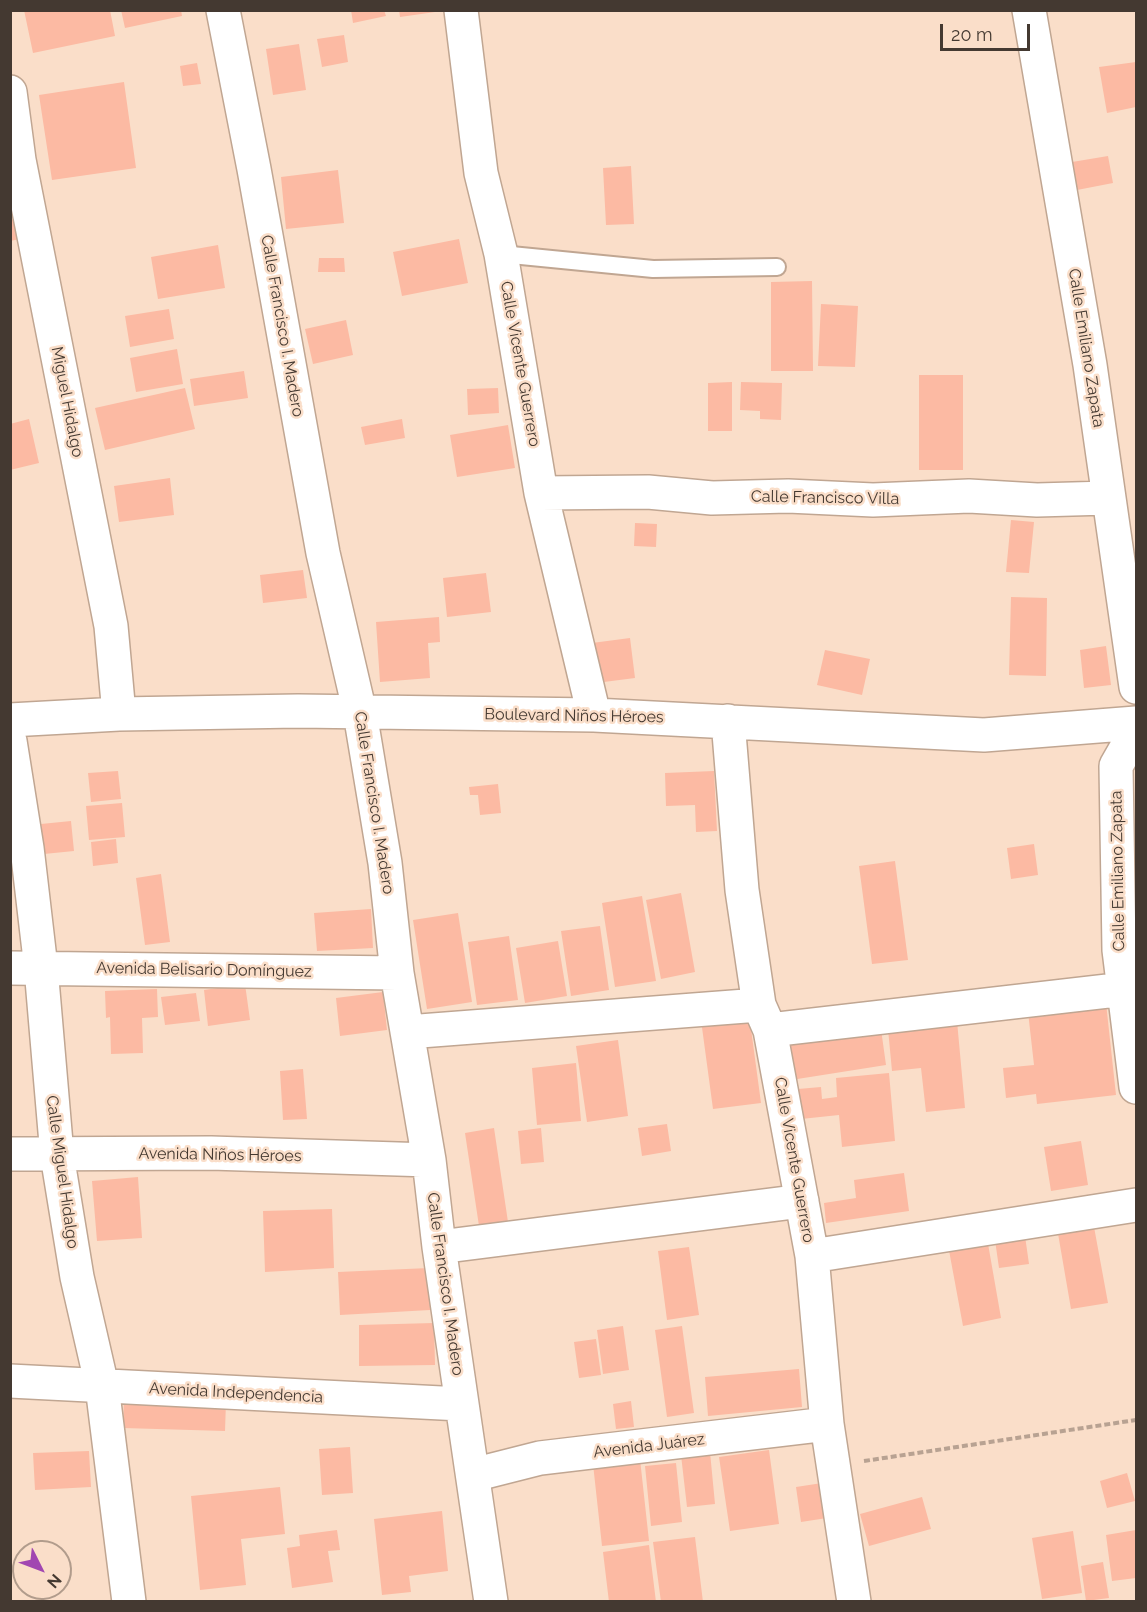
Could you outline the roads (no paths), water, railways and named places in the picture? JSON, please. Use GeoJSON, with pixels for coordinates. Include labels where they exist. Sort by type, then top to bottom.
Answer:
{"type":"FeatureCollection","features":[{"type":"Feature","properties":{"kind":"street","name":"Calle Francisco I. Madero"},"geometry":{"type":"LineString","coordinates":[[223,10],[323,553],[360,712],[385,863],[397,973],[429,1160],[439,1247],[490,1602]]}},
{"type":"Feature","properties":{"kind":"street","name":"Calle Vicente Guerrero"},"geometry":{"type":"LineString","coordinates":[[461,10],[481,173],[501,255],[541,493],[594,715]]}},
{"type":"Feature","properties":{"kind":"street","name":"Calle Emiliano Zapata"},"geometry":{"type":"LineString","coordinates":[[1029,10],[1090,365],[1137,687]]}},
{"type":"Feature","properties":{"kind":"street","name":"Miguel Hidalgo"},"geometry":{"type":"LineString","coordinates":[[10,92],[19,160],[111,626],[119,714]]}},
{"type":"Feature","properties":{"kind":"street","name":"Calle Francisco Villa"},"geometry":{"type":"LineString","coordinates":[[541,493],[648,492],[712,498],[788,496],[873,500],[969,495],[1037,500],[1108,498]]}},
{"type":"Feature","properties":{"kind":"street","name":"Boulevard Niños Héroes"},"geometry":{"type":"LineString","coordinates":[[10,720],[119,714],[298,711],[594,715],[984,735],[1137,723]]}},
{"type":"Feature","properties":{"kind":"street","name":"Calle Vicente Guerrero"},"geometry":{"type":"LineString","coordinates":[[728,721],[742,890],[812,1256],[827,1424],[854,1602]]}},
{"type":"Feature","properties":{"kind":"street","name":"Calle Emiliano Zapata"},"geometry":{"type":"LineString","coordinates":[[1137,731],[1116,766],[1119,950],[1137,1087]]}},
{"type":"Feature","properties":{"kind":"street","name":"Calle Miguel Hidalgo"},"geometry":{"type":"LineString","coordinates":[[10,741],[27,848],[26,968],[77,1277],[102,1386],[129,1602]]}},
{"type":"Feature","properties":{"kind":"street","name":"Avenida Belisario Domínguez"},"geometry":{"type":"LineString","coordinates":[[26,968],[397,973]]}},
{"type":"Feature","properties":{"kind":"street"},"geometry":{"type":"LineString","coordinates":[[407,1032],[765,1018],[1125,989]]}},
{"type":"Feature","properties":{"kind":"street","name":"Avenida Niños Héroes"},"geometry":{"type":"LineString","coordinates":[[10,1154],[211,1153],[429,1160]]}},
{"type":"Feature","properties":{"kind":"street"},"geometry":{"type":"LineString","coordinates":[[439,1247],[802,1200]]}},
{"type":"Feature","properties":{"kind":"street"},"geometry":{"type":"LineString","coordinates":[[812,1256],[1137,1205]]}},
{"type":"Feature","properties":{"kind":"street","name":"Avenida Independencia"},"geometry":{"type":"LineString","coordinates":[[10,1381],[461,1404]]}},
{"type":"Feature","properties":{"kind":"street","name":"Avenida Juárez"},"geometry":{"type":"LineString","coordinates":[[473,1475],[540,1458],[827,1424]]}},
{"type":"Feature","properties":{"kind":"lane"},"geometry":{"type":"LineString","coordinates":[[501,255],[653,269],[777,267]]}}]}
